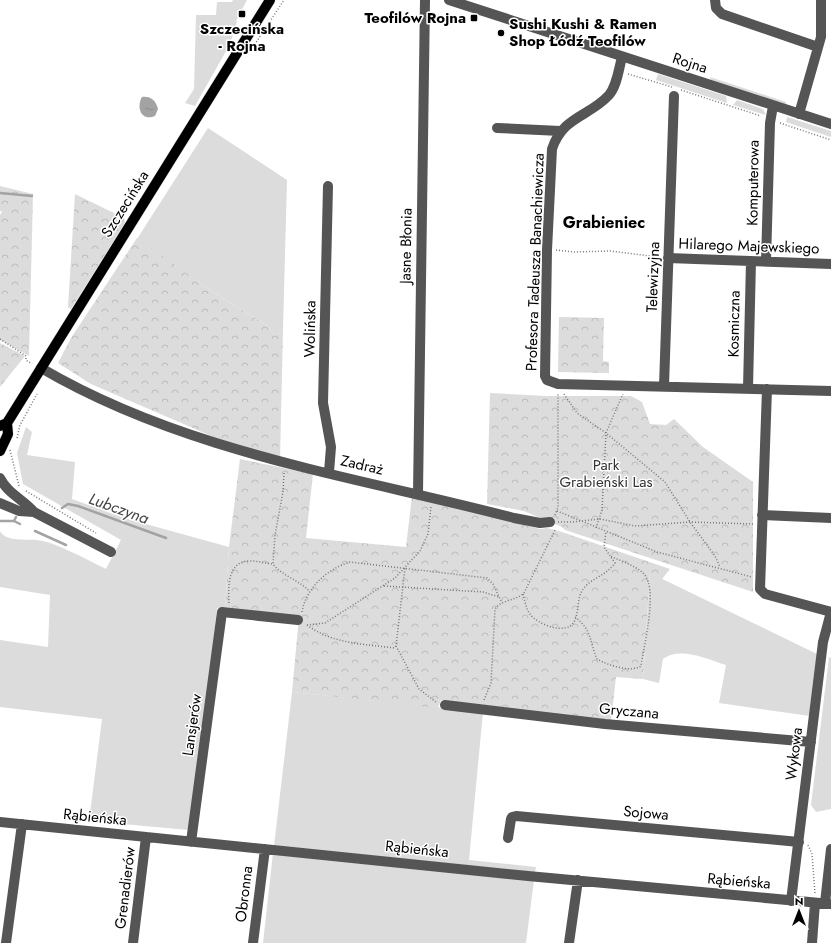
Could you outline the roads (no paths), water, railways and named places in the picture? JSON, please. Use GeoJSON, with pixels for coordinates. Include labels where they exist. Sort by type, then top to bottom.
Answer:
{"type":"FeatureCollection","features":[{"type":"Feature","properties":{"kind":"main road","name":"Szczecińska"},"geometry":{"type":"LineString","coordinates":[[3,450],[8,434],[4,424],[41,368],[269,0]]}},
{"type":"Feature","properties":{"kind":"street","name":"Jasne Błonia"},"geometry":{"type":"LineString","coordinates":[[418,493],[425,0]]}},
{"type":"Feature","properties":{"kind":"street","name":"Rojna"},"geometry":{"type":"LineString","coordinates":[[448,0],[471,4],[622,57],[831,124]]}},
{"type":"Feature","properties":{"kind":"street"},"geometry":{"type":"LineString","coordinates":[[798,114],[818,47],[821,31],[821,0]]}},
{"type":"Feature","properties":{"kind":"street"},"geometry":{"type":"LineString","coordinates":[[715,4],[722,14],[818,47]]}},
{"type":"Feature","properties":{"kind":"street","name":"Profesora Tadeusza Banachiewicza"},"geometry":{"type":"LineString","coordinates":[[622,57],[609,94],[567,123],[554,143],[551,160],[547,250],[546,376],[552,383],[558,384],[831,391]]}},
{"type":"Feature","properties":{"kind":"street","name":"Telewizyjna"},"geometry":{"type":"LineString","coordinates":[[664,386],[674,96]]}},
{"type":"Feature","properties":{"kind":"street","name":"Komputerowa"},"geometry":{"type":"LineString","coordinates":[[766,261],[770,119],[773,106]]}},
{"type":"Feature","properties":{"kind":"street"},"geometry":{"type":"LineString","coordinates":[[497,128],[560,132]]}},
{"type":"Feature","properties":{"kind":"street","name":"Wolińska"},"geometry":{"type":"LineString","coordinates":[[328,186],[323,403],[331,447],[329,472]]}},
{"type":"Feature","properties":{"kind":"street","name":"Hilarego Majewskiego"},"geometry":{"type":"LineString","coordinates":[[668,258],[831,264]]}},
{"type":"Feature","properties":{"kind":"street","name":"Kosmiczna"},"geometry":{"type":"LineString","coordinates":[[748,388],[751,260]]}},
{"type":"Feature","properties":{"kind":"street","name":"Zadraż"},"geometry":{"type":"LineString","coordinates":[[41,368],[86,392],[147,419],[222,445],[286,463],[418,493],[514,518],[540,523],[550,522]]}},
{"type":"Feature","properties":{"kind":"street"},"geometry":{"type":"LineString","coordinates":[[767,389],[760,588],[765,594],[831,612]]}},
{"type":"Feature","properties":{"kind":"street"},"geometry":{"type":"LineString","coordinates":[[0,478],[9,492],[25,502],[34,512],[111,552]]}},
{"type":"Feature","properties":{"kind":"street"},"geometry":{"type":"LineString","coordinates":[[0,502],[20,511],[34,512]]}},
{"type":"Feature","properties":{"kind":"street"},"geometry":{"type":"LineString","coordinates":[[762,519],[831,518]]}},
{"type":"Feature","properties":{"kind":"street","name":"Lansjerów"},"geometry":{"type":"LineString","coordinates":[[191,842],[226,612],[299,621]]}},
{"type":"Feature","properties":{"kind":"street","name":"Wykowa"},"geometry":{"type":"LineString","coordinates":[[791,901],[823,642],[831,612]]}},
{"type":"Feature","properties":{"kind":"street","name":"Gryczana"},"geometry":{"type":"LineString","coordinates":[[445,705],[605,724],[811,742]]}},
{"type":"Feature","properties":{"kind":"street","name":"Sojowa"},"geometry":{"type":"LineString","coordinates":[[508,838],[510,819],[516,816],[799,842]]}},
{"type":"Feature","properties":{"kind":"street","name":"Rąbieńska"},"geometry":{"type":"LineString","coordinates":[[0,822],[791,901],[824,903]]}},
{"type":"Feature","properties":{"kind":"street"},"geometry":{"type":"LineString","coordinates":[[6,943],[22,824]]}},
{"type":"Feature","properties":{"kind":"street","name":"Grenadierów"},"geometry":{"type":"LineString","coordinates":[[133,943],[146,837]]}},
{"type":"Feature","properties":{"kind":"street","name":"Obronna"},"geometry":{"type":"LineString","coordinates":[[254,943],[265,849]]}},
{"type":"Feature","properties":{"kind":"street"},"geometry":{"type":"LineString","coordinates":[[812,943],[824,903],[831,849]]}},
{"type":"Feature","properties":{"kind":"street"},"geometry":{"type":"LineString","coordinates":[[569,943],[578,880]]}},
{"type":"Feature","properties":{"kind":"water"},"geometry":{"type":"Polygon","coordinates":[[[142,97],[148,97],[154,101],[158,109],[155,116],[146,117],[143,115],[140,109],[140,101],[142,97]]]}},
{"type":"Feature","properties":{"kind":"waterway"},"geometry":{"type":"LineString","coordinates":[[0,193],[32,196]]}},
{"type":"Feature","properties":{"kind":"waterway","name":"Lubczyna"},"geometry":{"type":"LineString","coordinates":[[62,508],[68,504],[78,506],[166,538]]}},
{"type":"Feature","properties":{"kind":"waterway","name":"Lubczyna"},"geometry":{"type":"LineString","coordinates":[[0,521],[14,521],[16,517]]}},
{"type":"Feature","properties":{"kind":"waterway","name":"Lubczyna"},"geometry":{"type":"LineString","coordinates":[[14,521],[20,524]]}},
{"type":"Feature","properties":{"kind":"waterway"},"geometry":{"type":"LineString","coordinates":[[35,531],[66,545]]}},
{"type":"Feature","properties":{"kind":"place","name":"Szczecińska - Rojna"},"geometry":{"type":"Point","coordinates":[242,14]}},
{"type":"Feature","properties":{"kind":"place","name":"Teofilów Rojna"},"geometry":{"type":"Point","coordinates":[474,18]}},
{"type":"Feature","properties":{"kind":"place","name":"Sushi Kushi & Ramen Shop Łódź Teofilów"},"geometry":{"type":"Point","coordinates":[501,33]}},
{"type":"Feature","properties":{"kind":"district","name":"Grabieniec"},"geometry":{"type":"Point","coordinates":[604,222]}},
{"type":"Feature","properties":{"kind":"park label","name":"Park Grabieński Las"},"geometry":{"type":"Point","coordinates":[606,474]}}]}
